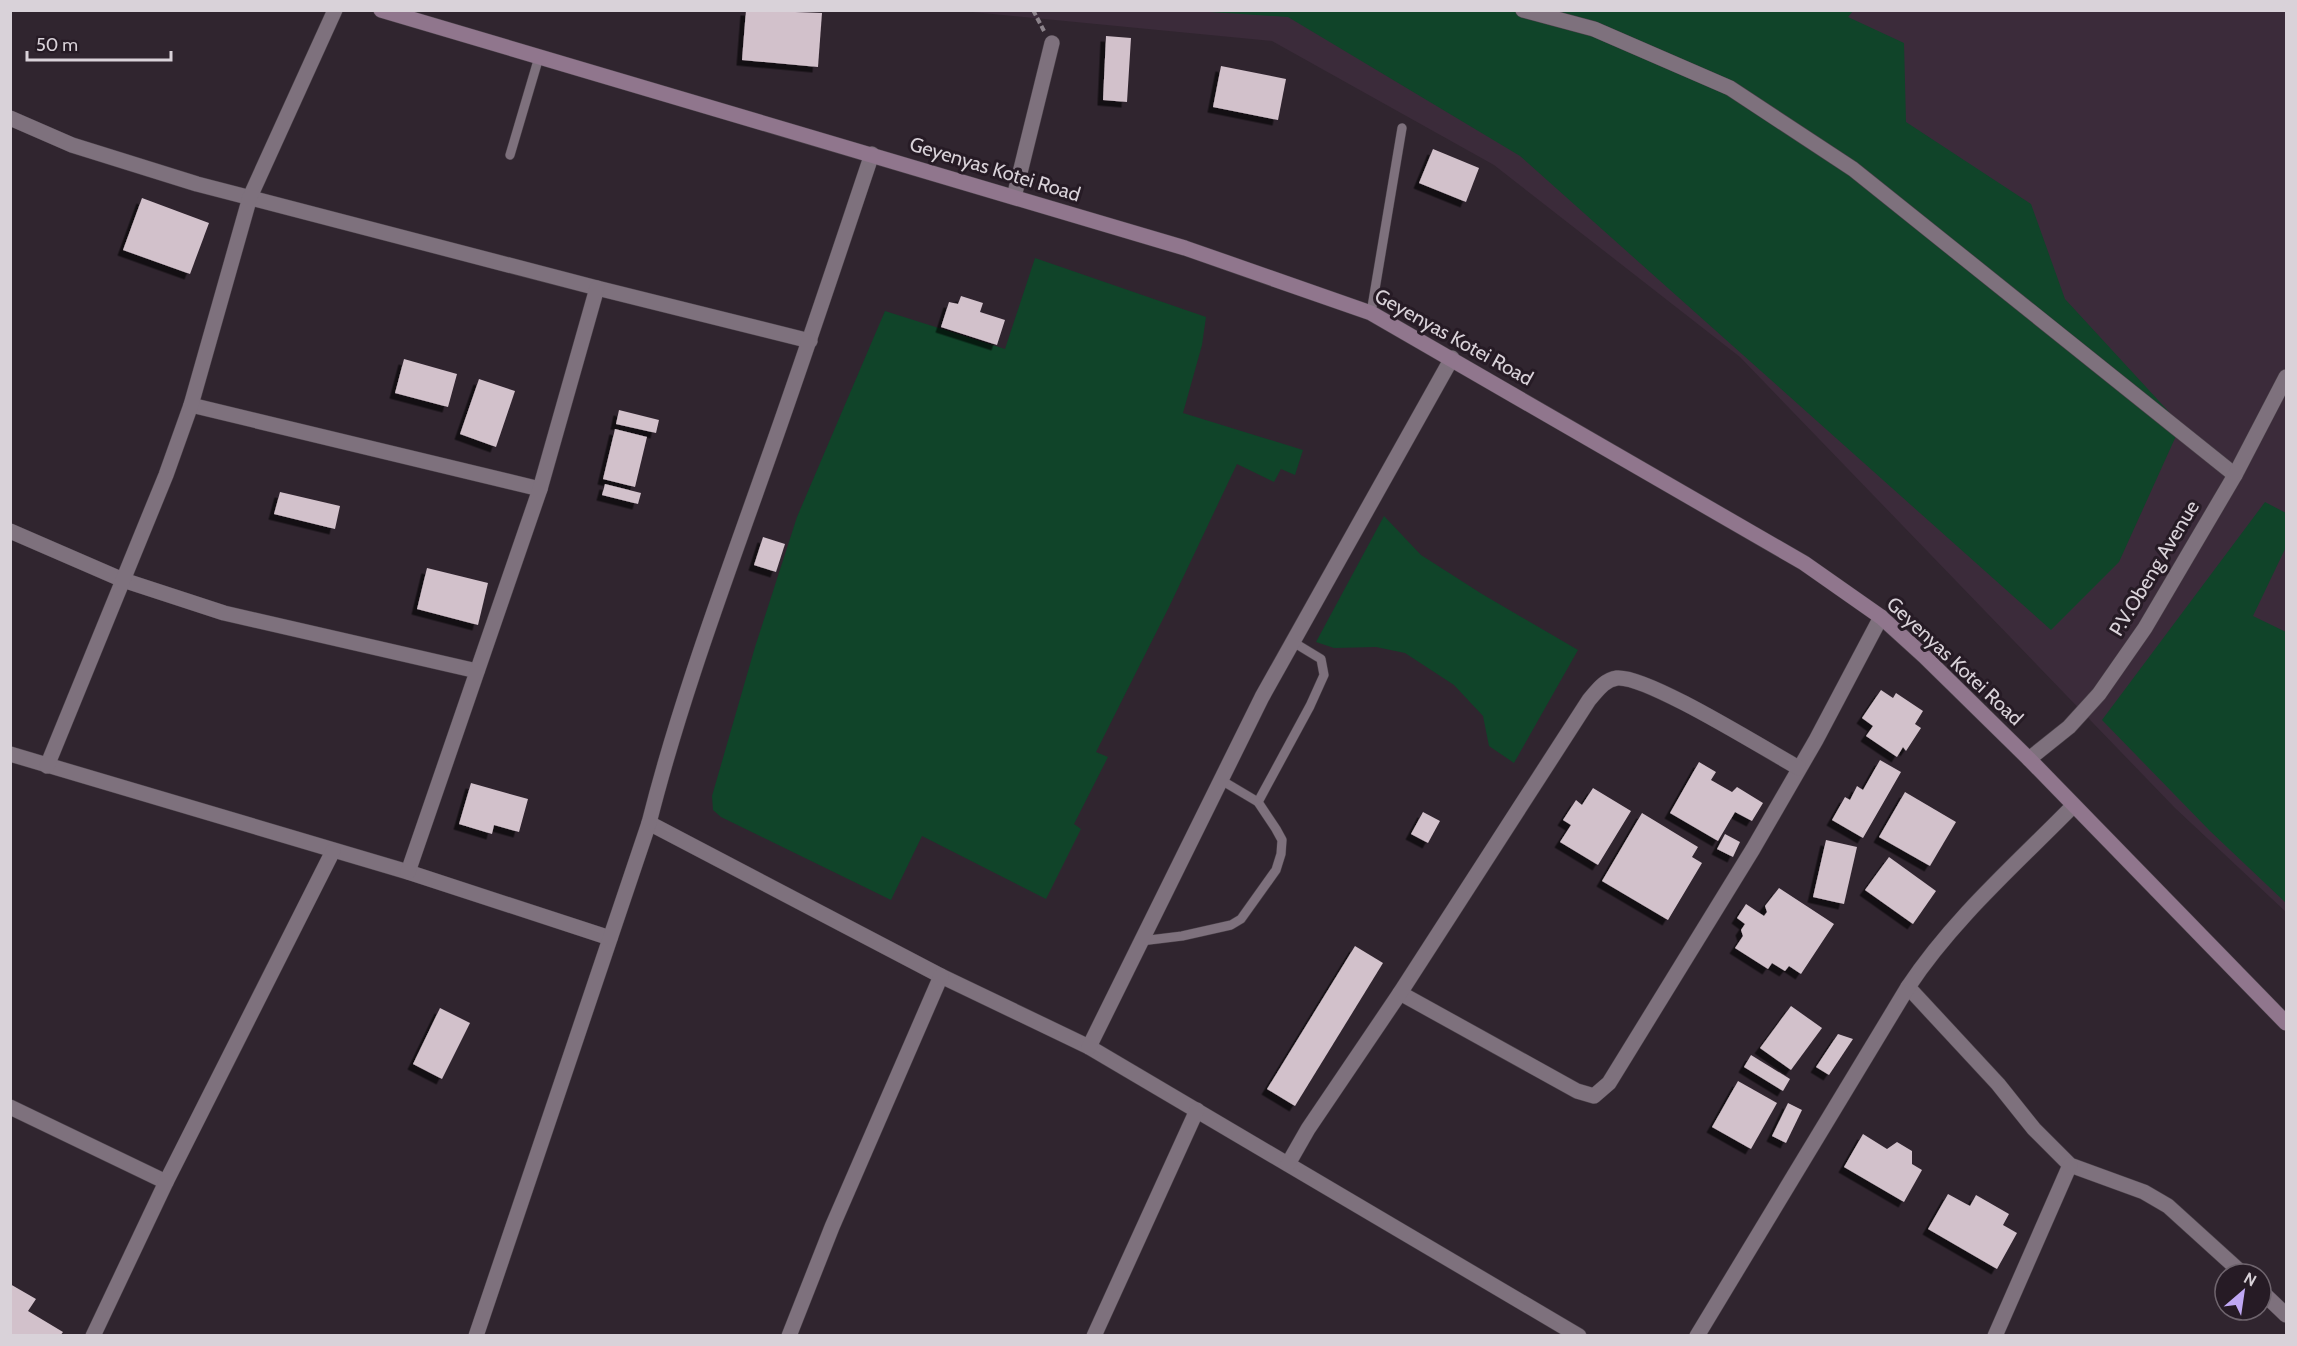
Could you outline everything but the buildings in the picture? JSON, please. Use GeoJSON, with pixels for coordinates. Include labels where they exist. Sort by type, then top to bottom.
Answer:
{"type":"FeatureCollection","features":[{"type":"Feature","properties":{"kind":"street"},"geometry":{"type":"LineString","coordinates":[[47,766],[166,475],[191,405],[250,197],[335,10]]}},
{"type":"Feature","properties":{"kind":"street","name":"Geyenyas Kotei Road"},"geometry":{"type":"LineString","coordinates":[[381,10],[1185,248],[1371,313],[1804,563],[1881,617],[2029,759],[2286,1023]]}},
{"type":"Feature","properties":{"kind":"street"},"geometry":{"type":"LineString","coordinates":[[1523,10],[1594,29],[1730,88],[1853,169],[2235,475]]}},
{"type":"Feature","properties":{"kind":"street"},"geometry":{"type":"LineString","coordinates":[[1014,197],[1052,43]]}},
{"type":"Feature","properties":{"kind":"street"},"geometry":{"type":"LineString","coordinates":[[10,118],[72,145],[197,184],[810,341]]}},
{"type":"Feature","properties":{"kind":"street"},"geometry":{"type":"LineString","coordinates":[[476,1335],[649,823],[665,761],[718,599],[810,341],[872,154]]}},
{"type":"Feature","properties":{"kind":"street"},"geometry":{"type":"LineString","coordinates":[[408,872],[540,489],[597,288]]}},
{"type":"Feature","properties":{"kind":"street"},"geometry":{"type":"LineString","coordinates":[[1089,1047],[1262,697],[1452,358]]}},
{"type":"Feature","properties":{"kind":"street","name":"P.V.Obeng Avenue"},"geometry":{"type":"LineString","coordinates":[[2029,759],[2069,727],[2099,694],[2145,628],[2235,475],[2286,377]]}},
{"type":"Feature","properties":{"kind":"street"},"geometry":{"type":"LineString","coordinates":[[191,405],[540,489]]}},
{"type":"Feature","properties":{"kind":"street"},"geometry":{"type":"LineString","coordinates":[[10,531],[123,580],[224,613],[477,671]]}},
{"type":"Feature","properties":{"kind":"street"},"geometry":{"type":"LineString","coordinates":[[1400,993],[1577,1091],[1594,1096],[1609,1083],[1753,849],[1881,617]]}},
{"type":"Feature","properties":{"kind":"street"},"geometry":{"type":"LineString","coordinates":[[1288,1164],[1308,1129],[1400,993],[1589,700],[1606,681],[1619,678],[1637,681],[1799,768]]}},
{"type":"Feature","properties":{"kind":"street"},"geometry":{"type":"LineString","coordinates":[[10,754],[408,872],[610,938]]}},
{"type":"Feature","properties":{"kind":"street"},"geometry":{"type":"LineString","coordinates":[[1697,1335],[1928,957],[1956,925],[2073,806]]}},
{"type":"Feature","properties":{"kind":"street"},"geometry":{"type":"LineString","coordinates":[[649,823],[941,976],[1089,1047],[1579,1335]]}},
{"type":"Feature","properties":{"kind":"street"},"geometry":{"type":"LineString","coordinates":[[93,1335],[166,1182],[333,851]]}},
{"type":"Feature","properties":{"kind":"street"},"geometry":{"type":"LineString","coordinates":[[789,1335],[832,1227],[941,976]]}},
{"type":"Feature","properties":{"kind":"street"},"geometry":{"type":"LineString","coordinates":[[1908,987],[1998,1084],[2034,1129],[2070,1166],[2144,1192],[2168,1206],[2230,1262]]}},
{"type":"Feature","properties":{"kind":"street"},"geometry":{"type":"LineString","coordinates":[[10,1107],[166,1182]]}},
{"type":"Feature","properties":{"kind":"street"},"geometry":{"type":"LineString","coordinates":[[1094,1335],[1197,1110]]}},
{"type":"Feature","properties":{"kind":"street"},"geometry":{"type":"LineString","coordinates":[[1995,1335],[2070,1166]]}},
{"type":"Feature","properties":{"kind":"street"},"geometry":{"type":"LineString","coordinates":[[2273,1303],[2286,1315]]}},
{"type":"Feature","properties":{"kind":"lane"},"geometry":{"type":"LineString","coordinates":[[510,154],[539,57]]}},
{"type":"Feature","properties":{"kind":"lane"},"geometry":{"type":"LineString","coordinates":[[1371,313],[1402,128]]}},
{"type":"Feature","properties":{"kind":"lane"},"geometry":{"type":"LineString","coordinates":[[1258,802],[1310,706],[1324,675],[1321,659],[1293,642]]}},
{"type":"Feature","properties":{"kind":"lane"},"geometry":{"type":"LineString","coordinates":[[1142,941],[1182,936],[1231,925],[1240,919],[1276,870],[1282,840],[1258,802],[1221,780]]}},
{"type":"Feature","properties":{"kind":"path"},"geometry":{"type":"LineString","coordinates":[[1033,10],[1052,43]]}},
{"type":"Feature","properties":{"kind":"shaded area"},"geometry":{"type":"Polygon","coordinates":[[[962,11],[2286,11],[2286,912],[2175,808],[1740,357],[1494,165],[1272,41],[962,11]]]}},
{"type":"Feature","properties":{"kind":"green space"},"geometry":{"type":"Polygon","coordinates":[[[1195,11],[1853,11],[1848,17],[1904,43],[1906,122],[2031,204],[2065,299],[2181,425],[2119,562],[2051,630],[1520,156],[1288,17],[1195,11]]]}},
{"type":"Feature","properties":{"kind":"green space"},"geometry":{"type":"Polygon","coordinates":[[[1035,258],[1206,317],[1202,345],[1183,413],[1303,450],[1295,475],[1281,469],[1274,482],[1237,464],[1169,607],[1096,752],[1108,757],[1074,824],[1081,829],[1046,899],[922,836],[891,900],[721,817],[713,810],[712,796],[755,647],[797,517],[885,311],[1005,349],[1035,258]]]}},
{"type":"Feature","properties":{"kind":"green space"},"geometry":{"type":"Polygon","coordinates":[[[2265,502],[2286,513],[2286,547],[2253,616],[2286,632],[2286,903],[2210,831],[2102,720],[2265,502]]]}},
{"type":"Feature","properties":{"kind":"green space"},"geometry":{"type":"Polygon","coordinates":[[[1384,516],[1421,555],[1578,650],[1514,763],[1489,746],[1483,716],[1454,685],[1405,653],[1376,647],[1334,648],[1316,642],[1384,516]]]}}]}
